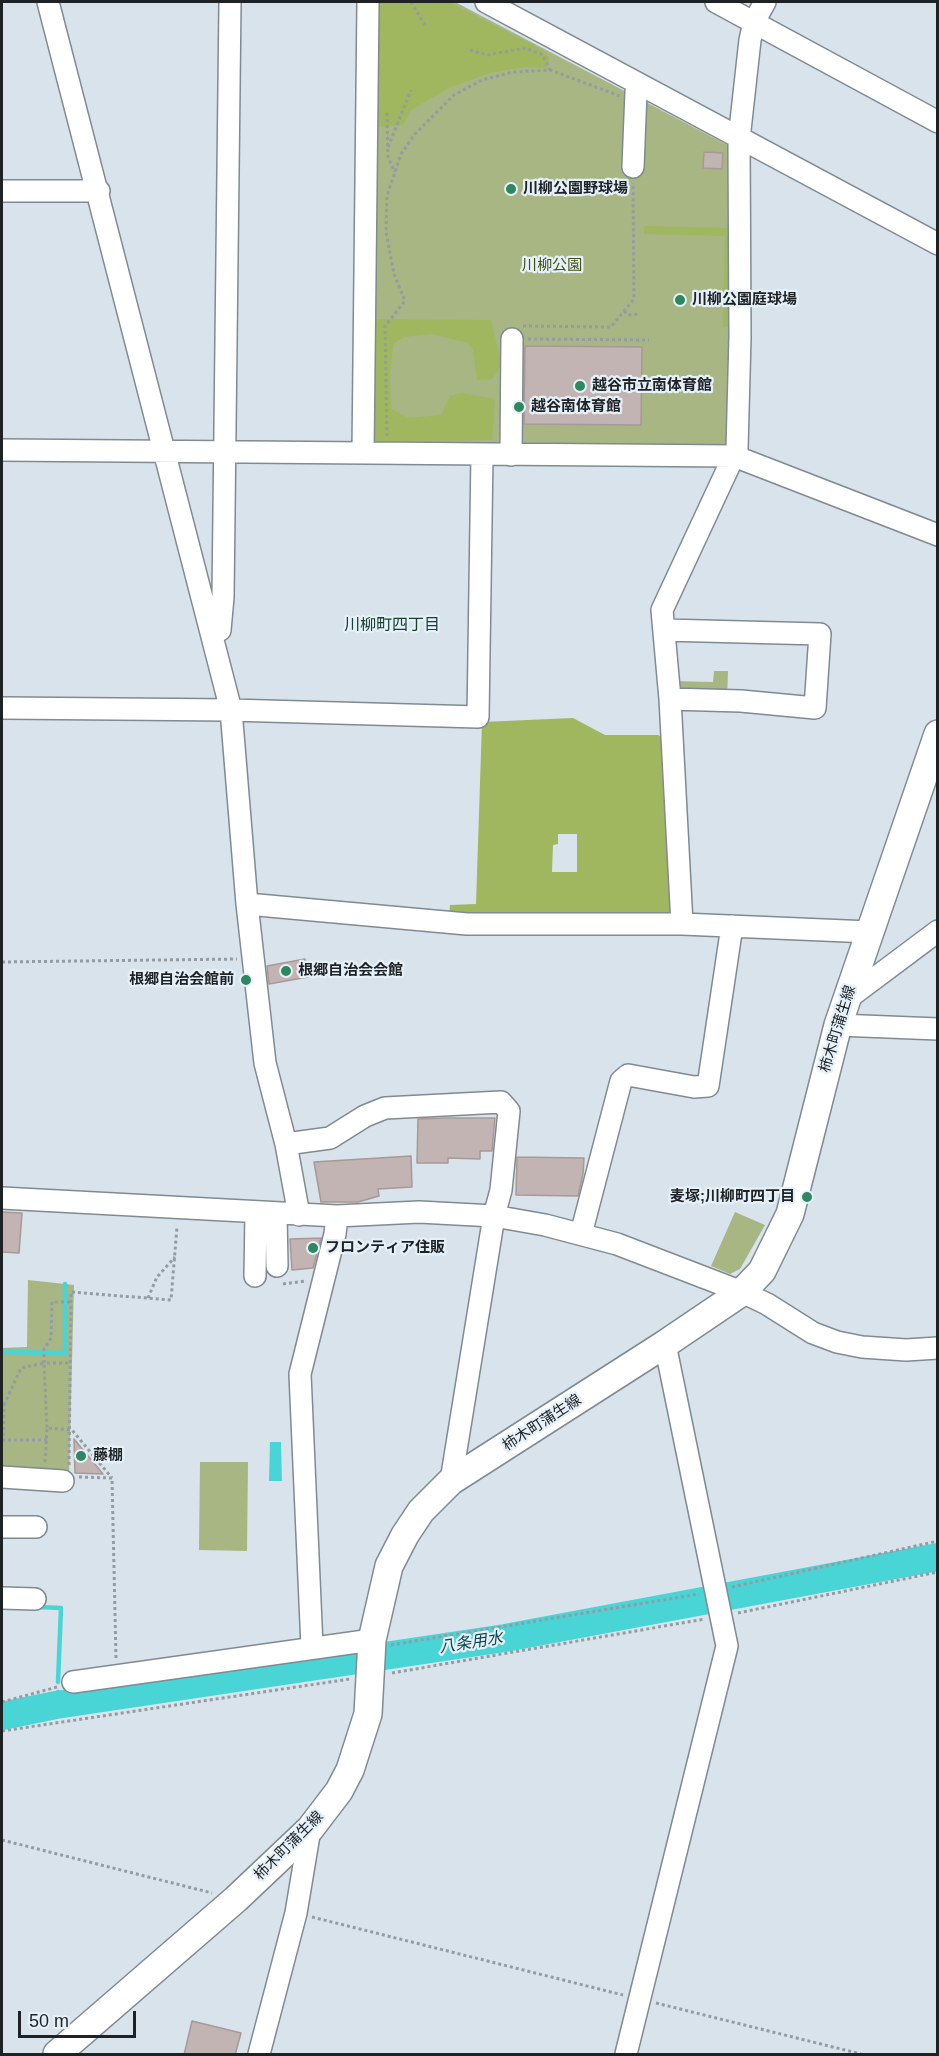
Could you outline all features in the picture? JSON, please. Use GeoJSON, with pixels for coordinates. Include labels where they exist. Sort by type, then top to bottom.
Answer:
{"type":"FeatureCollection","features":[{"type":"Feature","properties":{"kind":"main road","name":"柿木町蒲生線"},"geometry":{"type":"LineString","coordinates":[[57,2055],[236,1899],[310,1829],[339,1791],[350,1770],[368,1714],[372,1659],[389,1566],[421,1511],[451,1481],[665,1344],[742,1292],[762,1271],[790,1214],[838,1025],[938,734]]}},
{"type":"Feature","properties":{"kind":"street"},"geometry":{"type":"LineString","coordinates":[[48,2],[99,192],[231,710],[247,904],[265,1063],[286,1144],[299,1215]]}},
{"type":"Feature","properties":{"kind":"street"},"geometry":{"type":"LineString","coordinates":[[212,634],[220,630],[223,597],[230,2]]}},
{"type":"Feature","properties":{"kind":"street"},"geometry":{"type":"LineString","coordinates":[[363,452],[368,2]]}},
{"type":"Feature","properties":{"kind":"street"},"geometry":{"type":"LineString","coordinates":[[486,2],[637,93],[739,139],[938,244]]}},
{"type":"Feature","properties":{"kind":"street"},"geometry":{"type":"LineString","coordinates":[[716,2],[938,122]]}},
{"type":"Feature","properties":{"kind":"street"},"geometry":{"type":"LineString","coordinates":[[682,924],[670,699],[662,610],[737,449],[740,337],[739,139],[754,22],[765,2]]}},
{"type":"Feature","properties":{"kind":"street"},"geometry":{"type":"LineString","coordinates":[[633,167],[637,93]]}},
{"type":"Feature","properties":{"kind":"street"},"geometry":{"type":"LineString","coordinates":[[2,191],[99,192]]}},
{"type":"Feature","properties":{"kind":"street"},"geometry":{"type":"LineString","coordinates":[[511,455],[514,333]]}},
{"type":"Feature","properties":{"kind":"street"},"geometry":{"type":"LineString","coordinates":[[2,450],[734,456],[938,535]]}},
{"type":"Feature","properties":{"kind":"street"},"geometry":{"type":"LineString","coordinates":[[2,708],[231,710],[478,717],[482,454]]}},
{"type":"Feature","properties":{"kind":"street"},"geometry":{"type":"LineString","coordinates":[[664,630],[820,634],[815,708],[741,701],[670,699]]}},
{"type":"Feature","properties":{"kind":"street"},"geometry":{"type":"LineString","coordinates":[[247,904],[467,924],[682,924],[870,932]]}},
{"type":"Feature","properties":{"kind":"street"},"geometry":{"type":"LineString","coordinates":[[582,1234],[621,1081],[628,1075],[694,1087],[708,1086],[732,926]]}},
{"type":"Feature","properties":{"kind":"street"},"geometry":{"type":"LineString","coordinates":[[847,999],[938,931]]}},
{"type":"Feature","properties":{"kind":"street"},"geometry":{"type":"LineString","coordinates":[[838,1025],[938,1029]]}},
{"type":"Feature","properties":{"kind":"street"},"geometry":{"type":"LineString","coordinates":[[286,1144],[330,1138],[365,1116],[385,1108],[501,1102],[509,1111],[501,1190],[494,1216],[451,1481]]}},
{"type":"Feature","properties":{"kind":"street"},"geometry":{"type":"LineString","coordinates":[[2,1198],[299,1215],[337,1216],[419,1212],[494,1216],[582,1234],[742,1292],[767,1304],[813,1333],[837,1342],[862,1347],[906,1350],[938,1348]]}},
{"type":"Feature","properties":{"kind":"street"},"geometry":{"type":"LineString","coordinates":[[266,1213],[277,1276]]}},
{"type":"Feature","properties":{"kind":"street"},"geometry":{"type":"LineString","coordinates":[[255,1276],[266,1213]]}},
{"type":"Feature","properties":{"kind":"street"},"geometry":{"type":"LineString","coordinates":[[312,1647],[300,1374],[335,1234],[337,1216]]}},
{"type":"Feature","properties":{"kind":"street"},"geometry":{"type":"LineString","coordinates":[[626,2055],[723,1673],[727,1646],[665,1344]]}},
{"type":"Feature","properties":{"kind":"street"},"geometry":{"type":"LineString","coordinates":[[2,1477],[54,1480]]}},
{"type":"Feature","properties":{"kind":"street"},"geometry":{"type":"LineString","coordinates":[[2,1527],[36,1527]]}},
{"type":"Feature","properties":{"kind":"street"},"geometry":{"type":"LineString","coordinates":[[2,1598],[35,1599]]}},
{"type":"Feature","properties":{"kind":"street"},"geometry":{"type":"LineString","coordinates":[[78,1678],[312,1647],[372,1659]]}},
{"type":"Feature","properties":{"kind":"street"},"geometry":{"type":"LineString","coordinates":[[259,2055],[296,1913],[310,1829]]}},
{"type":"Feature","properties":{"kind":"path"},"geometry":{"type":"LineString","coordinates":[[411,2],[425,25]]}},
{"type":"Feature","properties":{"kind":"path"},"geometry":{"type":"LineString","coordinates":[[470,50],[487,55],[526,48],[543,55],[550,70]]}},
{"type":"Feature","properties":{"kind":"path"},"geometry":{"type":"LineString","coordinates":[[388,453],[385,326],[405,301],[394,273],[386,232],[387,196],[400,154],[415,134],[454,95],[482,80],[513,72],[550,70],[637,93]]}},
{"type":"Feature","properties":{"kind":"path"},"geometry":{"type":"LineString","coordinates":[[388,148],[411,90]]}},
{"type":"Feature","properties":{"kind":"path"},"geometry":{"type":"LineString","coordinates":[[514,333],[610,327],[634,299],[633,167]]}},
{"type":"Feature","properties":{"kind":"path"},"geometry":{"type":"LineString","coordinates":[[624,311],[628,315],[640,314]]}},
{"type":"Feature","properties":{"kind":"path"},"geometry":{"type":"LineString","coordinates":[[514,333],[649,340]]}},
{"type":"Feature","properties":{"kind":"path"},"geometry":{"type":"LineString","coordinates":[[2,962],[253,959]]}},
{"type":"Feature","properties":{"kind":"path"},"geometry":{"type":"LineString","coordinates":[[112,1478],[69,1477],[71,1292],[171,1300],[176,1256],[175,1227],[187,1227]]}},
{"type":"Feature","properties":{"kind":"path"},"geometry":{"type":"LineString","coordinates":[[148,1298],[157,1277],[176,1256]]}},
{"type":"Feature","properties":{"kind":"path"},"geometry":{"type":"LineString","coordinates":[[277,1276],[312,1281]]}},
{"type":"Feature","properties":{"kind":"path"},"geometry":{"type":"LineString","coordinates":[[54,1480],[47,1440],[44,1349],[51,1338],[52,1302],[70,1302]]}},
{"type":"Feature","properties":{"kind":"path"},"geometry":{"type":"LineString","coordinates":[[47,1440],[2,1440],[3,1405],[21,1368],[44,1363],[69,1363]]}},
{"type":"Feature","properties":{"kind":"path"},"geometry":{"type":"LineString","coordinates":[[47,1428],[70,1429],[112,1478],[116,1660]]}},
{"type":"Feature","properties":{"kind":"path"},"geometry":{"type":"LineString","coordinates":[[372,1659],[720,1603],[938,1541]]}},
{"type":"Feature","properties":{"kind":"path"},"geometry":{"type":"LineString","coordinates":[[2,1731],[372,1659],[720,1603],[938,1572]]}},
{"type":"Feature","properties":{"kind":"path"},"geometry":{"type":"LineString","coordinates":[[2,1702],[78,1678]]}},
{"type":"Feature","properties":{"kind":"path"},"geometry":{"type":"LineString","coordinates":[[2,1840],[236,1899]]}},
{"type":"Feature","properties":{"kind":"path"},"geometry":{"type":"LineString","coordinates":[[296,1913],[861,2055]]}},
{"type":"Feature","properties":{"kind":"green space","name":"川柳公園"},"geometry":{"type":"Polygon","coordinates":[[[372,2],[455,2],[737,150],[733,449],[363,452],[372,2]]]}},
{"type":"Feature","properties":{"kind":"green space"},"geometry":{"type":"Polygon","coordinates":[[[377,2],[449,2],[537,47],[550,58],[546,68],[525,67],[490,73],[449,88],[411,110],[403,125],[377,127],[377,2]]]}},
{"type":"Feature","properties":{"kind":"green space"},"geometry":{"type":"Polygon","coordinates":[[[644,226],[730,228],[729,327],[723,327],[725,236],[644,234],[644,226]]]}},
{"type":"Feature","properties":{"kind":"green space"},"geometry":{"type":"Polygon","coordinates":[[[372,319],[491,320],[502,365],[492,379],[477,380],[473,350],[468,343],[432,334],[404,337],[393,344],[390,377],[391,409],[409,418],[441,415],[450,396],[461,393],[495,399],[492,440],[370,441],[372,319]]]}},
{"type":"Feature","properties":{"kind":"green space"},"geometry":{"type":"Polygon","coordinates":[[[714,671],[728,671],[727,699],[685,698],[671,681],[713,682],[714,671]]]}},
{"type":"Feature","properties":{"kind":"green space"},"geometry":{"type":"Polygon","coordinates":[[[573,718],[605,735],[658,735],[667,740],[675,918],[449,917],[450,905],[476,904],[482,722],[573,718]],[[558,834],[558,844],[553,845],[552,872],[577,872],[577,834],[558,834]]]}},
{"type":"Feature","properties":{"kind":"green space"},"geometry":{"type":"Polygon","coordinates":[[[735,1212],[765,1225],[740,1269],[730,1274],[711,1266],[735,1212]]]}},
{"type":"Feature","properties":{"kind":"green space"},"geometry":{"type":"Polygon","coordinates":[[[28,1280],[74,1285],[69,1477],[2,1472],[2,1348],[27,1347],[28,1280]]]}},
{"type":"Feature","properties":{"kind":"green space"},"geometry":{"type":"Polygon","coordinates":[[[200,1462],[248,1462],[247,1551],[199,1550],[200,1462]]]}},
{"type":"Feature","properties":{"kind":"water"},"geometry":{"type":"Polygon","coordinates":[[[270,1442],[281,1442],[282,1481],[269,1481],[270,1442]]]}},
{"type":"Feature","properties":{"kind":"building"},"geometry":{"type":"Polygon","coordinates":[[[704,152],[723,153],[722,169],[703,168],[704,152]]]}},
{"type":"Feature","properties":{"kind":"building","name":"越谷市立南体育館"},"geometry":{"type":"Polygon","coordinates":[[[525,346],[642,347],[641,425],[524,424],[525,346]]]}},
{"type":"Feature","properties":{"kind":"building","name":"根郷自治会会館"},"geometry":{"type":"Polygon","coordinates":[[[305,959],[308,977],[269,984],[267,966],[305,959]]]}},
{"type":"Feature","properties":{"kind":"building"},"geometry":{"type":"Polygon","coordinates":[[[495,1118],[492,1151],[480,1151],[480,1159],[448,1158],[448,1163],[417,1163],[418,1119],[495,1118]]]}},
{"type":"Feature","properties":{"kind":"building"},"geometry":{"type":"Polygon","coordinates":[[[411,1156],[412,1187],[378,1189],[379,1196],[358,1202],[321,1202],[314,1162],[411,1156]]]}},
{"type":"Feature","properties":{"kind":"building"},"geometry":{"type":"Polygon","coordinates":[[[517,1157],[584,1158],[578,1196],[516,1195],[517,1157]]]}},
{"type":"Feature","properties":{"kind":"building"},"geometry":{"type":"Polygon","coordinates":[[[2,1212],[22,1213],[19,1253],[2,1252],[2,1212]]]}},
{"type":"Feature","properties":{"kind":"building"},"geometry":{"type":"Polygon","coordinates":[[[321,1238],[313,1268],[292,1270],[290,1239],[321,1238]]]}},
{"type":"Feature","properties":{"kind":"building","name":"藤棚"},"geometry":{"type":"Polygon","coordinates":[[[74,1439],[103,1474],[75,1473],[74,1439]]]}},
{"type":"Feature","properties":{"kind":"building"},"geometry":{"type":"Polygon","coordinates":[[[192,2021],[241,2033],[235,2055],[184,2055],[192,2021]]]}},
{"type":"Feature","properties":{"kind":"waterway"},"geometry":{"type":"LineString","coordinates":[[2,1352],[65,1353],[65,1284]]}},
{"type":"Feature","properties":{"kind":"waterway","name":"八条用水"},"geometry":{"type":"LineString","coordinates":[[2,1716],[56,1705],[505,1638],[938,1557]]}},
{"type":"Feature","properties":{"kind":"waterway"},"geometry":{"type":"LineString","coordinates":[[37,1607],[61,1608],[58,1682]]}},
{"type":"Feature","properties":{"kind":"waterway"},"geometry":{"type":"LineString","coordinates":[[56,1705],[58,1692]]}},
{"type":"Feature","properties":{"kind":"place","name":"川柳公園野球場"},"geometry":{"type":"Point","coordinates":[511,189]}},
{"type":"Feature","properties":{"kind":"place","name":"川柳公園庭球場"},"geometry":{"type":"Point","coordinates":[680,300]}},
{"type":"Feature","properties":{"kind":"place","name":"越谷市立南体育館"},"geometry":{"type":"Point","coordinates":[580,386]}},
{"type":"Feature","properties":{"kind":"place","name":"越谷南体育館"},"geometry":{"type":"Point","coordinates":[519,407]}},
{"type":"Feature","properties":{"kind":"place","name":"根郷自治会会館"},"geometry":{"type":"Point","coordinates":[286,971]}},
{"type":"Feature","properties":{"kind":"place","name":"根郷自治会館前"},"geometry":{"type":"Point","coordinates":[246,980]}},
{"type":"Feature","properties":{"kind":"place","name":"麦塚;川柳町四丁目"},"geometry":{"type":"Point","coordinates":[807,1197]}},
{"type":"Feature","properties":{"kind":"place","name":"フロンティア住販"},"geometry":{"type":"Point","coordinates":[313,1248]}},
{"type":"Feature","properties":{"kind":"place","name":"藤棚"},"geometry":{"type":"Point","coordinates":[81,1456]}},
{"type":"Feature","properties":{"kind":"district","name":"川柳町四丁目"},"geometry":{"type":"Point","coordinates":[392,626]}}]}
